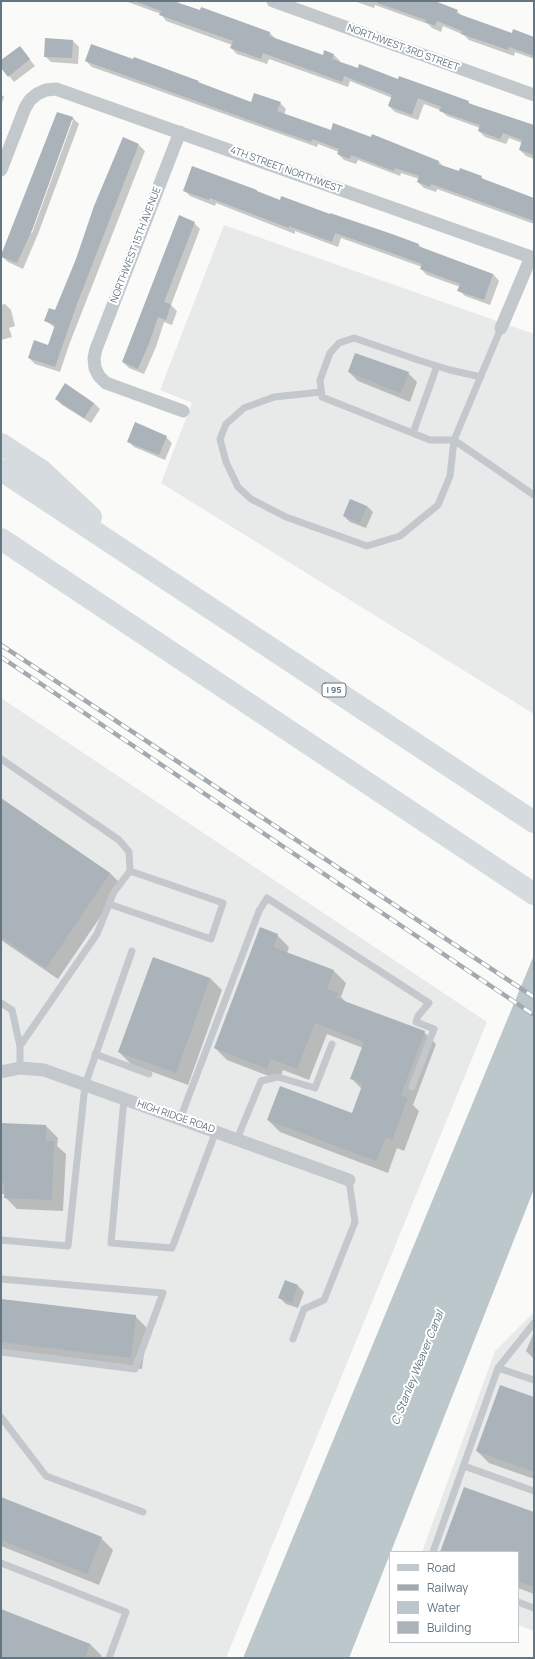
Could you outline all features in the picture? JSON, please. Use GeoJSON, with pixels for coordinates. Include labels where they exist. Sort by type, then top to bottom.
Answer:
{"type":"FeatureCollection","features":[{"type":"Feature","properties":{"kind":"highway"},"geometry":{"type":"LineString","coordinates":[[1,444],[42,471],[134,558]]}},
{"type":"Feature","properties":{"kind":"highway","name":"I 95"},"geometry":{"type":"LineString","coordinates":[[1,470],[534,822]]}},
{"type":"Feature","properties":{"kind":"highway"},"geometry":{"type":"LineString","coordinates":[[1,539],[528,890]]}},
{"type":"Feature","properties":{"kind":"street","name":"NORTHWEST 3RD STREET"},"geometry":{"type":"LineString","coordinates":[[273,1],[534,95]]}},
{"type":"Feature","properties":{"kind":"street","name":"4TH STREET NORTHWEST"},"geometry":{"type":"LineString","coordinates":[[1,170],[25,108],[30,100],[37,94],[46,90],[56,89],[533,257]]}},
{"type":"Feature","properties":{"kind":"street","name":"NORTHWEST 15TH AVENUE"},"geometry":{"type":"LineString","coordinates":[[180,132],[96,348],[94,358],[95,368],[99,376],[106,383],[183,411]]}},
{"type":"Feature","properties":{"kind":"street"},"geometry":{"type":"LineString","coordinates":[[501,328],[533,257]]}},
{"type":"Feature","properties":{"kind":"street","name":"HIGH RIDGE ROAD"},"geometry":{"type":"LineString","coordinates":[[1,1072],[20,1068],[44,1070],[349,1180]]}},
{"type":"Feature","properties":{"kind":"lane"},"geometry":{"type":"LineString","coordinates":[[321,392],[274,397],[244,408],[226,424],[220,439],[226,462],[238,487],[251,499],[286,517],[367,546],[400,536],[438,505],[450,476],[454,440],[501,328]]}},
{"type":"Feature","properties":{"kind":"lane"},"geometry":{"type":"LineString","coordinates":[[481,377],[437,366],[354,338],[339,343],[330,353],[320,380],[322,398],[430,440],[454,440],[534,495]]}},
{"type":"Feature","properties":{"kind":"lane"},"geometry":{"type":"LineString","coordinates":[[412,433],[437,366]]}},
{"type":"Feature","properties":{"kind":"lane"},"geometry":{"type":"LineString","coordinates":[[1,759],[119,840],[130,852],[130,871],[114,892],[97,934],[20,1046]]}},
{"type":"Feature","properties":{"kind":"lane"},"geometry":{"type":"LineString","coordinates":[[109,904],[211,940],[223,903],[130,871]]}},
{"type":"Feature","properties":{"kind":"lane"},"geometry":{"type":"LineString","coordinates":[[180,1119],[259,911],[267,898],[429,1003],[418,1016],[416,1022],[434,1029],[412,1087]]}},
{"type":"Feature","properties":{"kind":"lane"},"geometry":{"type":"LineString","coordinates":[[1,1240],[68,1246],[85,1085],[132,951]]}},
{"type":"Feature","properties":{"kind":"lane"},"geometry":{"type":"LineString","coordinates":[[1,1003],[12,1010],[20,1046],[20,1068]]}},
{"type":"Feature","properties":{"kind":"lane"},"geometry":{"type":"LineString","coordinates":[[237,1139],[261,1082],[278,1077],[315,1088],[332,1044]]}},
{"type":"Feature","properties":{"kind":"lane"},"geometry":{"type":"LineString","coordinates":[[95,1054],[149,1074]]}},
{"type":"Feature","properties":{"kind":"lane"},"geometry":{"type":"LineString","coordinates":[[124,1099],[111,1243],[172,1248],[216,1131]]}},
{"type":"Feature","properties":{"kind":"lane"},"geometry":{"type":"LineString","coordinates":[[293,1338],[304,1309],[324,1300],[355,1222],[349,1180]]}},
{"type":"Feature","properties":{"kind":"lane"},"geometry":{"type":"LineString","coordinates":[[1,1279],[163,1293],[135,1369],[1,1352]]}},
{"type":"Feature","properties":{"kind":"lane"},"geometry":{"type":"LineString","coordinates":[[433,1551],[498,1368],[534,1323]]}},
{"type":"Feature","properties":{"kind":"lane"},"geometry":{"type":"LineString","coordinates":[[498,1368],[534,1380]]}},
{"type":"Feature","properties":{"kind":"lane"},"geometry":{"type":"LineString","coordinates":[[1,1416],[46,1476],[142,1512]]}},
{"type":"Feature","properties":{"kind":"lane"},"geometry":{"type":"LineString","coordinates":[[464,1466],[534,1491]]}},
{"type":"Feature","properties":{"kind":"lane"},"geometry":{"type":"LineString","coordinates":[[1,1563],[126,1612],[109,1658]]}},
{"type":"Feature","properties":{"kind":"lane"},"geometry":{"type":"LineString","coordinates":[[519,1602],[534,1608]]}},
{"type":"Feature","properties":{"kind":"shaded area"},"geometry":{"type":"Polygon","coordinates":[[[224,225],[534,334],[534,714],[161,483],[192,403],[160,390],[224,225]]]}},
{"type":"Feature","properties":{"kind":"shaded area"},"geometry":{"type":"Polygon","coordinates":[[[1,698],[487,1022],[226,1658],[1,1658],[1,698]]]}},
{"type":"Feature","properties":{"kind":"shaded area"},"geometry":{"type":"Polygon","coordinates":[[[534,1312],[534,1631],[519,1625],[519,1551],[422,1551],[495,1351],[534,1312]]]}},
{"type":"Feature","properties":{"kind":"water","name":"C. Stanley Weaver Canal"},"geometry":{"type":"Polygon","coordinates":[[[534,955],[534,1189],[391,1551],[389,1551],[389,1557],[349,1658],[243,1658],[534,955]]]}},
{"type":"Feature","properties":{"kind":"building"},"geometry":{"type":"Polygon","coordinates":[[[137,1],[173,1],[200,10],[201,7],[270,32],[269,36],[323,55],[324,50],[334,54],[332,59],[358,68],[359,64],[398,79],[399,76],[469,101],[468,103],[534,125],[534,155],[519,150],[522,140],[503,133],[500,139],[478,131],[480,125],[439,111],[441,107],[418,98],[412,115],[388,106],[392,95],[344,76],[342,82],[263,53],[261,59],[230,48],[233,41],[159,15],[161,11],[137,1]]]}},
{"type":"Feature","properties":{"kind":"building"},"geometry":{"type":"Polygon","coordinates":[[[377,1],[435,1],[458,10],[456,13],[512,33],[513,29],[534,37],[534,56],[509,47],[508,50],[461,34],[462,31],[437,21],[435,26],[425,22],[426,20],[377,3],[377,1]]]}},
{"type":"Feature","properties":{"kind":"building"},"geometry":{"type":"Polygon","coordinates":[[[45,38],[73,40],[72,58],[44,57],[45,38]]]}},
{"type":"Feature","properties":{"kind":"building"},"geometry":{"type":"Polygon","coordinates":[[[91,44],[133,59],[134,57],[251,102],[254,93],[281,102],[277,111],[331,130],[333,123],[371,137],[372,134],[439,161],[438,164],[459,171],[460,168],[482,176],[481,178],[534,198],[534,221],[431,184],[430,187],[417,182],[419,176],[395,168],[394,171],[351,155],[350,159],[337,154],[339,149],[312,139],[311,142],[85,61],[91,44]]]}},
{"type":"Feature","properties":{"kind":"building"},"geometry":{"type":"Polygon","coordinates":[[[20,46],[30,59],[8,77],[1,68],[1,60],[20,46]]]}},
{"type":"Feature","properties":{"kind":"building"},"geometry":{"type":"Polygon","coordinates":[[[57,112],[73,117],[33,228],[17,263],[1,257],[1,255],[57,112]]]}},
{"type":"Feature","properties":{"kind":"building"},"geometry":{"type":"Polygon","coordinates":[[[123,137],[139,144],[77,304],[55,367],[28,358],[34,340],[48,345],[55,325],[44,321],[49,308],[55,310],[76,259],[94,206],[123,137]]]}},
{"type":"Feature","properties":{"kind":"building"},"geometry":{"type":"Polygon","coordinates":[[[192,166],[280,200],[281,196],[392,234],[419,244],[418,246],[493,274],[484,300],[457,291],[460,284],[420,269],[422,264],[335,233],[332,242],[289,226],[289,228],[210,198],[209,200],[183,191],[192,166]]]}},
{"type":"Feature","properties":{"kind":"building"},"geometry":{"type":"Polygon","coordinates":[[[179,215],[195,222],[164,302],[171,304],[166,320],[158,317],[138,369],[122,362],[179,215]]]}},
{"type":"Feature","properties":{"kind":"building"},"geometry":{"type":"Polygon","coordinates":[[[355,353],[409,372],[401,393],[348,372],[355,353]]]}},
{"type":"Feature","properties":{"kind":"building"},"geometry":{"type":"Polygon","coordinates":[[[65,383],[94,403],[84,418],[55,399],[65,383]]]}},
{"type":"Feature","properties":{"kind":"building"},"geometry":{"type":"Polygon","coordinates":[[[135,422],[167,436],[159,455],[127,442],[135,422]]]}},
{"type":"Feature","properties":{"kind":"building"},"geometry":{"type":"Polygon","coordinates":[[[350,499],[367,506],[360,523],[343,516],[350,499]]]}},
{"type":"Feature","properties":{"kind":"building"},"geometry":{"type":"Polygon","coordinates":[[[1,798],[110,873],[46,968],[1,937],[1,798]]]}},
{"type":"Feature","properties":{"kind":"building"},"geometry":{"type":"Polygon","coordinates":[[[260,927],[278,934],[273,947],[334,970],[327,989],[338,993],[336,998],[425,1031],[401,1095],[408,1098],[392,1140],[386,1137],[376,1161],[267,1120],[280,1086],[352,1113],[363,1083],[350,1079],[364,1042],[315,1023],[297,1069],[271,1059],[267,1069],[214,1048],[260,927]]]}},
{"type":"Feature","properties":{"kind":"building"},"geometry":{"type":"Polygon","coordinates":[[[153,957],[210,978],[176,1073],[118,1052],[153,957]]]}},
{"type":"Feature","properties":{"kind":"building"},"geometry":{"type":"Polygon","coordinates":[[[1,1123],[46,1125],[46,1141],[54,1141],[52,1200],[4,1198],[5,1183],[1,1183],[1,1123]]]}},
{"type":"Feature","properties":{"kind":"building"},"geometry":{"type":"Polygon","coordinates":[[[285,1280],[298,1285],[292,1303],[278,1298],[285,1280]]]}},
{"type":"Feature","properties":{"kind":"building"},"geometry":{"type":"Polygon","coordinates":[[[1,1299],[136,1315],[131,1358],[1,1342],[1,1299]]]}},
{"type":"Feature","properties":{"kind":"building"},"geometry":{"type":"Polygon","coordinates":[[[500,1385],[534,1397],[534,1472],[476,1451],[500,1385]]]}},
{"type":"Feature","properties":{"kind":"building"},"geometry":{"type":"Polygon","coordinates":[[[464,1487],[534,1512],[534,1587],[519,1581],[519,1551],[440,1551],[464,1487]]]}},
{"type":"Feature","properties":{"kind":"building"},"geometry":{"type":"Polygon","coordinates":[[[1,1497],[102,1537],[87,1574],[1,1540],[1,1497]]]}},
{"type":"Feature","properties":{"kind":"building"},"geometry":{"type":"Polygon","coordinates":[[[1,1609],[90,1644],[85,1658],[1,1658],[1,1609]]]}},
{"type":"Feature","properties":{"kind":"railway"},"geometry":{"type":"LineString","coordinates":[[1,645],[534,997]]}},
{"type":"Feature","properties":{"kind":"railway"},"geometry":{"type":"LineString","coordinates":[[1,657],[534,1015]]}}]}
